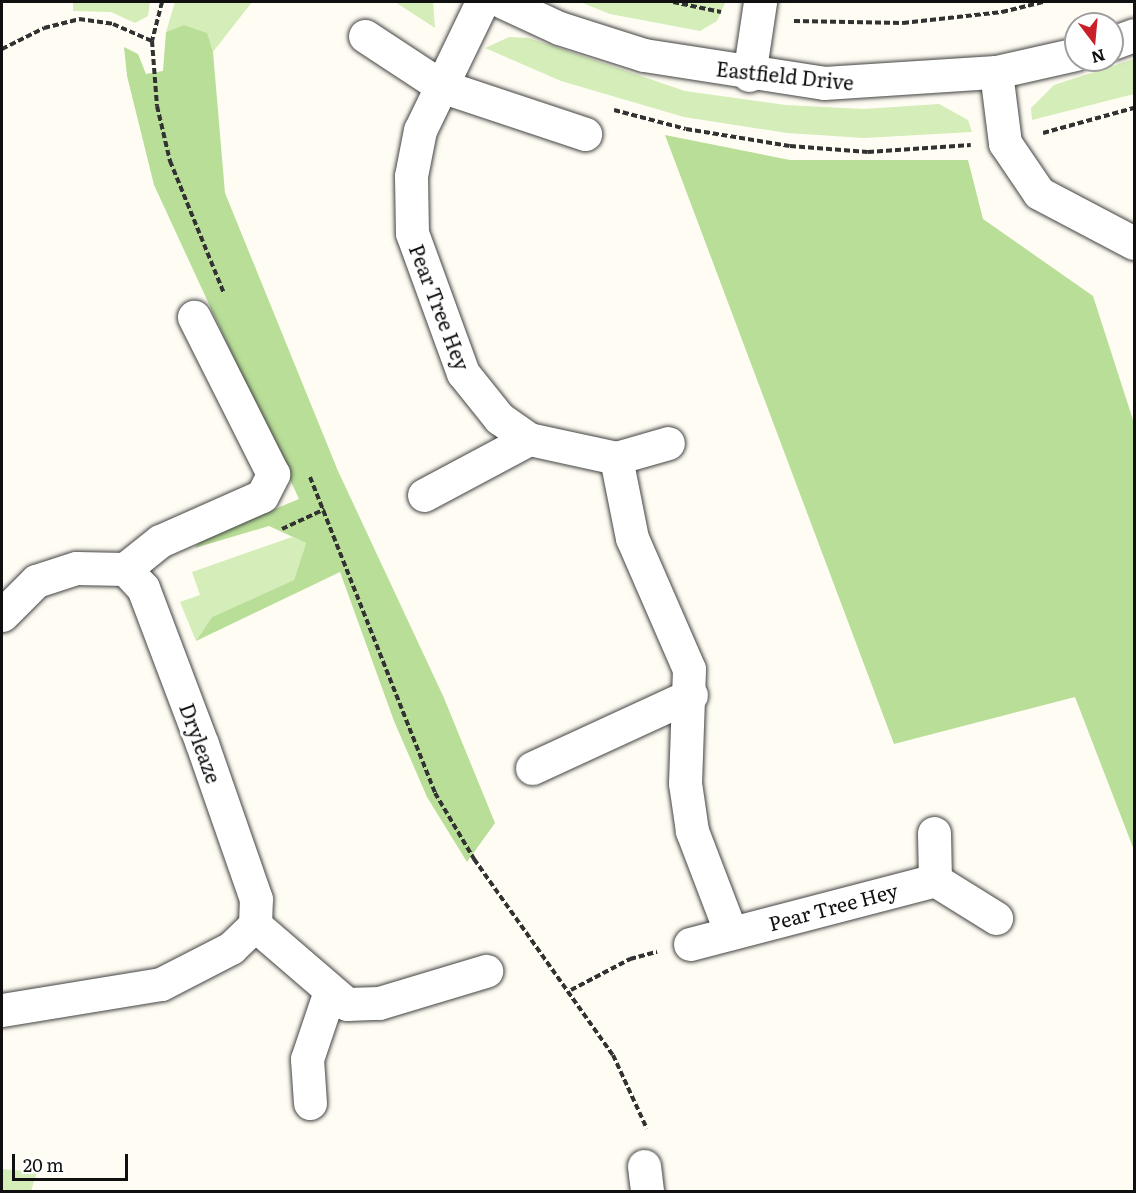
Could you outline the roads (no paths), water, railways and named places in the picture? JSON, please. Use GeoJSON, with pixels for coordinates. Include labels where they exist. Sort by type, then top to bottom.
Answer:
{"type":"FeatureCollection","features":[{"type":"Feature","properties":{"kind":"street","name":"Pear Tree Hey"},"geometry":{"type":"LineString","coordinates":[[482,2],[420,130],[411,176],[412,233],[463,373],[499,418],[529,439],[616,458],[668,443]]}},
{"type":"Feature","properties":{"kind":"street","name":"Eastfield Drive"},"geometry":{"type":"LineString","coordinates":[[503,2],[559,28],[644,55],[749,75],[879,83],[996,72],[1064,57]]}},
{"type":"Feature","properties":{"kind":"street"},"geometry":{"type":"LineString","coordinates":[[749,75],[759,9]]}},
{"type":"Feature","properties":{"kind":"street"},"geometry":{"type":"LineString","coordinates":[[364,36],[441,86],[585,134]]}},
{"type":"Feature","properties":{"kind":"street"},"geometry":{"type":"LineString","coordinates":[[996,72],[1005,143],[1039,193],[1134,243]]}},
{"type":"Feature","properties":{"kind":"street"},"geometry":{"type":"LineString","coordinates":[[2,615],[36,581],[76,568],[125,569],[160,541],[262,496],[273,474],[194,317]]}},
{"type":"Feature","properties":{"kind":"street"},"geometry":{"type":"LineString","coordinates":[[424,495],[529,439]]}},
{"type":"Feature","properties":{"kind":"street"},"geometry":{"type":"LineString","coordinates":[[616,458],[632,538],[689,669],[691,695],[686,783],[692,831],[731,933]]}},
{"type":"Feature","properties":{"kind":"street","name":"Dryleaze"},"geometry":{"type":"LineString","coordinates":[[125,569],[143,588],[202,744],[256,898],[255,925]]}},
{"type":"Feature","properties":{"kind":"street"},"geometry":{"type":"LineString","coordinates":[[532,768],[691,695]]}},
{"type":"Feature","properties":{"kind":"street"},"geometry":{"type":"LineString","coordinates":[[934,833],[935,880],[996,918]]}},
{"type":"Feature","properties":{"kind":"street","name":"Pear Tree Hey"},"geometry":{"type":"LineString","coordinates":[[690,944],[935,880]]}},
{"type":"Feature","properties":{"kind":"street"},"geometry":{"type":"LineString","coordinates":[[2,1010],[160,984],[231,948],[255,925],[347,1004],[379,1003],[486,971]]}},
{"type":"Feature","properties":{"kind":"street"},"geometry":{"type":"LineString","coordinates":[[310,1102],[307,1059],[330,991]]}}]}
